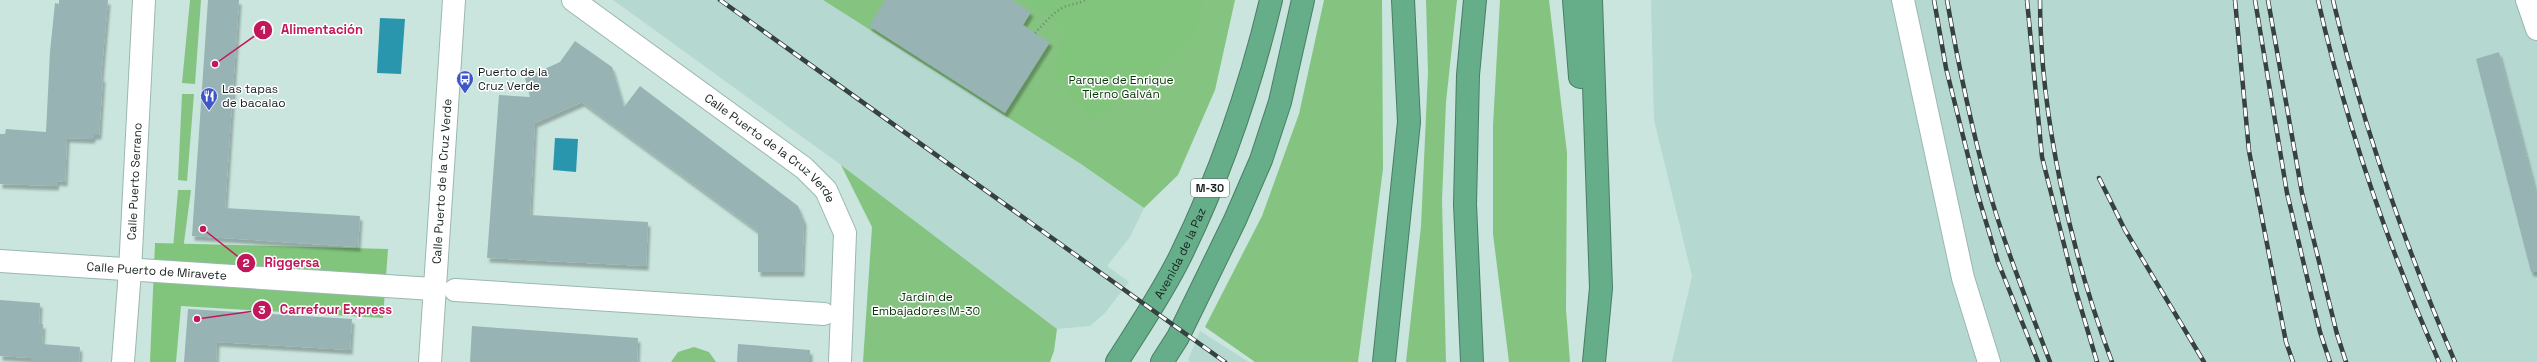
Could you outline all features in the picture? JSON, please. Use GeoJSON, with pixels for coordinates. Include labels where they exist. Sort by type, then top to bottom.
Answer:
{"type":"FeatureCollection","features":[{"type":"Feature","properties":{"kind":"highway","name":"Avenida de la Paz"},"geometry":{"type":"LineString","coordinates":[[1117,362],[1181,255],[1225,154],[1254,72],[1271,0]]}},
{"type":"Feature","properties":{"kind":"highway"},"geometry":{"type":"LineString","coordinates":[[1162,362],[1178,337],[1235,220],[1261,160],[1280,102],[1303,0]]}},
{"type":"Feature","properties":{"kind":"highway"},"geometry":{"type":"LineString","coordinates":[[1384,362],[1409,122],[1404,0]]}},
{"type":"Feature","properties":{"kind":"highway"},"geometry":{"type":"LineString","coordinates":[[1472,362],[1465,204],[1468,75],[1475,0]]}},
{"type":"Feature","properties":{"kind":"highway"},"geometry":{"type":"LineString","coordinates":[[1574,0],[1582,108],[1590,362]]}},
{"type":"Feature","properties":{"kind":"highway"},"geometry":{"type":"LineString","coordinates":[[1591,0],[1601,288],[1594,362]]}},
{"type":"Feature","properties":{"kind":"street","name":"Calle Puerto Serrano"},"geometry":{"type":"LineString","coordinates":[[123,362],[130,270],[144,0]]}},
{"type":"Feature","properties":{"kind":"street","name":"Calle Puerto de la Cruz Verde"},"geometry":{"type":"LineString","coordinates":[[430,362],[433,289],[454,0]]}},
{"type":"Feature","properties":{"kind":"street","name":"Calle Puerto de la Cruz Verde"},"geometry":{"type":"LineString","coordinates":[[573,0],[804,168],[826,190],[845,233],[840,362]]}},
{"type":"Feature","properties":{"kind":"street"},"geometry":{"type":"LineString","coordinates":[[1903,0],[1963,278],[1989,362]]}},
{"type":"Feature","properties":{"kind":"street"},"geometry":{"type":"LineString","coordinates":[[2527,0],[2537,29]]}},
{"type":"Feature","properties":{"kind":"street","name":"Calle Puerto de Miravete"},"geometry":{"type":"LineString","coordinates":[[0,261],[433,289]]}},
{"type":"Feature","properties":{"kind":"street"},"geometry":{"type":"LineString","coordinates":[[455,290],[824,314]]}},
{"type":"Feature","properties":{"kind":"path"},"geometry":{"type":"LineString","coordinates":[[1035,33],[1050,17],[1065,7],[1076,5],[1085,0]]}},
{"type":"Feature","properties":{"kind":"shaded area"},"geometry":{"type":"Polygon","coordinates":[[[613,0],[823,0],[1081,164],[1144,208],[1130,237],[1107,266],[1129,282],[1105,313],[1090,326],[1057,329],[841,165],[613,0]]]}},
{"type":"Feature","properties":{"kind":"shaded area"},"geometry":{"type":"Polygon","coordinates":[[[1651,0],[2537,0],[2537,362],[1672,362],[1692,276],[1654,120],[1651,0]]]}},
{"type":"Feature","properties":{"kind":"shaded area"},"geometry":{"type":"Polygon","coordinates":[[[1200,331],[1249,362],[1190,362],[1188,360],[1200,331]]]}},
{"type":"Feature","properties":{"kind":"green space"},"geometry":{"type":"Polygon","coordinates":[[[190,0],[201,0],[195,84],[182,83],[190,0]]]}},
{"type":"Feature","properties":{"kind":"green space","name":"Parque de Enrique Tierno Galván"},"geometry":{"type":"Polygon","coordinates":[[[823,0],[1235,0],[1215,90],[1178,175],[1144,208],[1081,164],[823,0]]]}},
{"type":"Feature","properties":{"kind":"green space"},"geometry":{"type":"Polygon","coordinates":[[[1027,0],[1203,0],[1195,32],[1146,81],[1093,119],[1055,75],[1064,28],[1027,0]]]}},
{"type":"Feature","properties":{"kind":"green space"},"geometry":{"type":"Polygon","coordinates":[[[1324,0],[1382,0],[1383,169],[1358,362],[1255,362],[1205,327],[1262,216],[1299,114],[1324,0]]]}},
{"type":"Feature","properties":{"kind":"green space"},"geometry":{"type":"Polygon","coordinates":[[[1426,0],[1457,0],[1446,102],[1442,200],[1446,362],[1406,362],[1421,226],[1428,72],[1426,0]]]}},
{"type":"Feature","properties":{"kind":"green space"},"geometry":{"type":"Polygon","coordinates":[[[1500,0],[1549,0],[1567,153],[1566,309],[1570,362],[1509,362],[1493,234],[1493,125],[1500,0]]]}},
{"type":"Feature","properties":{"kind":"green space"},"geometry":{"type":"Polygon","coordinates":[[[182,94],[194,94],[187,181],[178,180],[182,94]]]}},
{"type":"Feature","properties":{"kind":"green space","name":"Jardín de Embajadores M-30"},"geometry":{"type":"Polygon","coordinates":[[[841,165],[1057,329],[1054,351],[1050,362],[863,362],[872,227],[841,165]]]}},
{"type":"Feature","properties":{"kind":"green space"},"geometry":{"type":"Polygon","coordinates":[[[178,190],[191,190],[183,250],[173,249],[178,190]]]}},
{"type":"Feature","properties":{"kind":"green space"},"geometry":{"type":"Polygon","coordinates":[[[155,243],[388,249],[383,318],[181,306],[176,362],[150,362],[155,243]]]}},
{"type":"Feature","properties":{"kind":"green space"},"geometry":{"type":"Polygon","coordinates":[[[694,347],[709,352],[716,362],[671,362],[678,352],[694,347]]]}},
{"type":"Feature","properties":{"kind":"water"},"geometry":{"type":"Polygon","coordinates":[[[380,18],[405,19],[401,74],[377,73],[380,18]]]}},
{"type":"Feature","properties":{"kind":"water"},"geometry":{"type":"Polygon","coordinates":[[[555,138],[578,139],[576,172],[553,170],[555,138]]]}},
{"type":"Feature","properties":{"kind":"building"},"geometry":{"type":"Polygon","coordinates":[[[59,0],[108,0],[101,78],[103,77],[99,135],[94,135],[92,139],[67,138],[65,182],[57,181],[56,186],[0,184],[0,134],[5,134],[6,129],[46,132],[50,52],[55,3],[59,4],[59,0]]]}},
{"type":"Feature","properties":{"kind":"building"},"geometry":{"type":"Polygon","coordinates":[[[208,0],[239,0],[225,208],[360,216],[358,247],[192,236],[208,0]]]}},
{"type":"Feature","properties":{"kind":"building"},"geometry":{"type":"Polygon","coordinates":[[[885,0],[1012,0],[1031,12],[1023,25],[1050,42],[1005,113],[869,26],[885,0]]]}},
{"type":"Feature","properties":{"kind":"building"},"geometry":{"type":"Polygon","coordinates":[[[575,41],[612,67],[624,107],[640,86],[798,206],[804,221],[802,272],[758,272],[758,231],[582,102],[535,123],[530,215],[648,222],[646,266],[487,258],[499,95],[530,97],[525,78],[560,62],[575,41]]]}},
{"type":"Feature","properties":{"kind":"building"},"geometry":{"type":"Polygon","coordinates":[[[2499,52],[2537,197],[2537,272],[2531,272],[2476,59],[2499,52]]]}},
{"type":"Feature","properties":{"kind":"building"},"geometry":{"type":"Polygon","coordinates":[[[0,300],[40,303],[39,324],[43,324],[42,344],[80,347],[79,362],[31,362],[31,358],[0,356],[0,300]]]}},
{"type":"Feature","properties":{"kind":"building"},"geometry":{"type":"Polygon","coordinates":[[[188,309],[352,319],[350,350],[217,342],[216,362],[184,362],[188,309]]]}},
{"type":"Feature","properties":{"kind":"building"},"geometry":{"type":"Polygon","coordinates":[[[472,326],[638,338],[637,362],[470,362],[472,326]]]}},
{"type":"Feature","properties":{"kind":"building"},"geometry":{"type":"Polygon","coordinates":[[[738,344],[810,350],[810,362],[737,362],[738,344]]]}},
{"type":"Feature","properties":{"kind":"railway"},"geometry":{"type":"LineString","coordinates":[[720,0],[1225,362]]}},
{"type":"Feature","properties":{"kind":"railway"},"geometry":{"type":"LineString","coordinates":[[1934,0],[1946,68],[1977,192],[1998,262],[2038,362]]}},
{"type":"Feature","properties":{"kind":"railway"},"geometry":{"type":"LineString","coordinates":[[1947,0],[1965,94],[1988,187],[2009,253],[2050,362]]}},
{"type":"Feature","properties":{"kind":"railway"},"geometry":{"type":"LineString","coordinates":[[2027,0],[2042,157],[2075,288],[2097,362]]}},
{"type":"Feature","properties":{"kind":"railway"},"geometry":{"type":"LineString","coordinates":[[2040,0],[2041,45],[2045,91],[2061,184],[2083,276],[2112,362]]}},
{"type":"Feature","properties":{"kind":"railway"},"geometry":{"type":"LineString","coordinates":[[2235,0],[2249,151],[2286,342],[2293,362]]}},
{"type":"Feature","properties":{"kind":"railway"},"geometry":{"type":"LineString","coordinates":[[2255,0],[2287,193],[2320,332],[2330,362]]}},
{"type":"Feature","properties":{"kind":"railway"},"geometry":{"type":"LineString","coordinates":[[2268,0],[2302,193],[2337,334],[2346,362]]}},
{"type":"Feature","properties":{"kind":"railway"},"geometry":{"type":"LineString","coordinates":[[2318,0],[2342,93],[2370,184],[2420,318],[2439,362]]}},
{"type":"Feature","properties":{"kind":"railway"},"geometry":{"type":"LineString","coordinates":[[2333,0],[2357,92],[2386,184],[2419,274],[2455,362]]}},
{"type":"Feature","properties":{"kind":"railway"},"geometry":{"type":"LineString","coordinates":[[2099,178],[2125,230],[2204,362]]}},
{"type":"Feature","properties":{"kind":"place","name":"Alimentación"},"geometry":{"type":"Point","coordinates":[215,64]}},
{"type":"Feature","properties":{"kind":"place","name":"Puerto de la Cruz Verde"},"geometry":{"type":"Point","coordinates":[465,94]}},
{"type":"Feature","properties":{"kind":"place","name":"Las tapas de bacalao"},"geometry":{"type":"Point","coordinates":[209,111]}},
{"type":"Feature","properties":{"kind":"place","name":"Riggersa"},"geometry":{"type":"Point","coordinates":[203,229]}},
{"type":"Feature","properties":{"kind":"place","name":"Carrefour Express"},"geometry":{"type":"Point","coordinates":[197,319]}}]}
